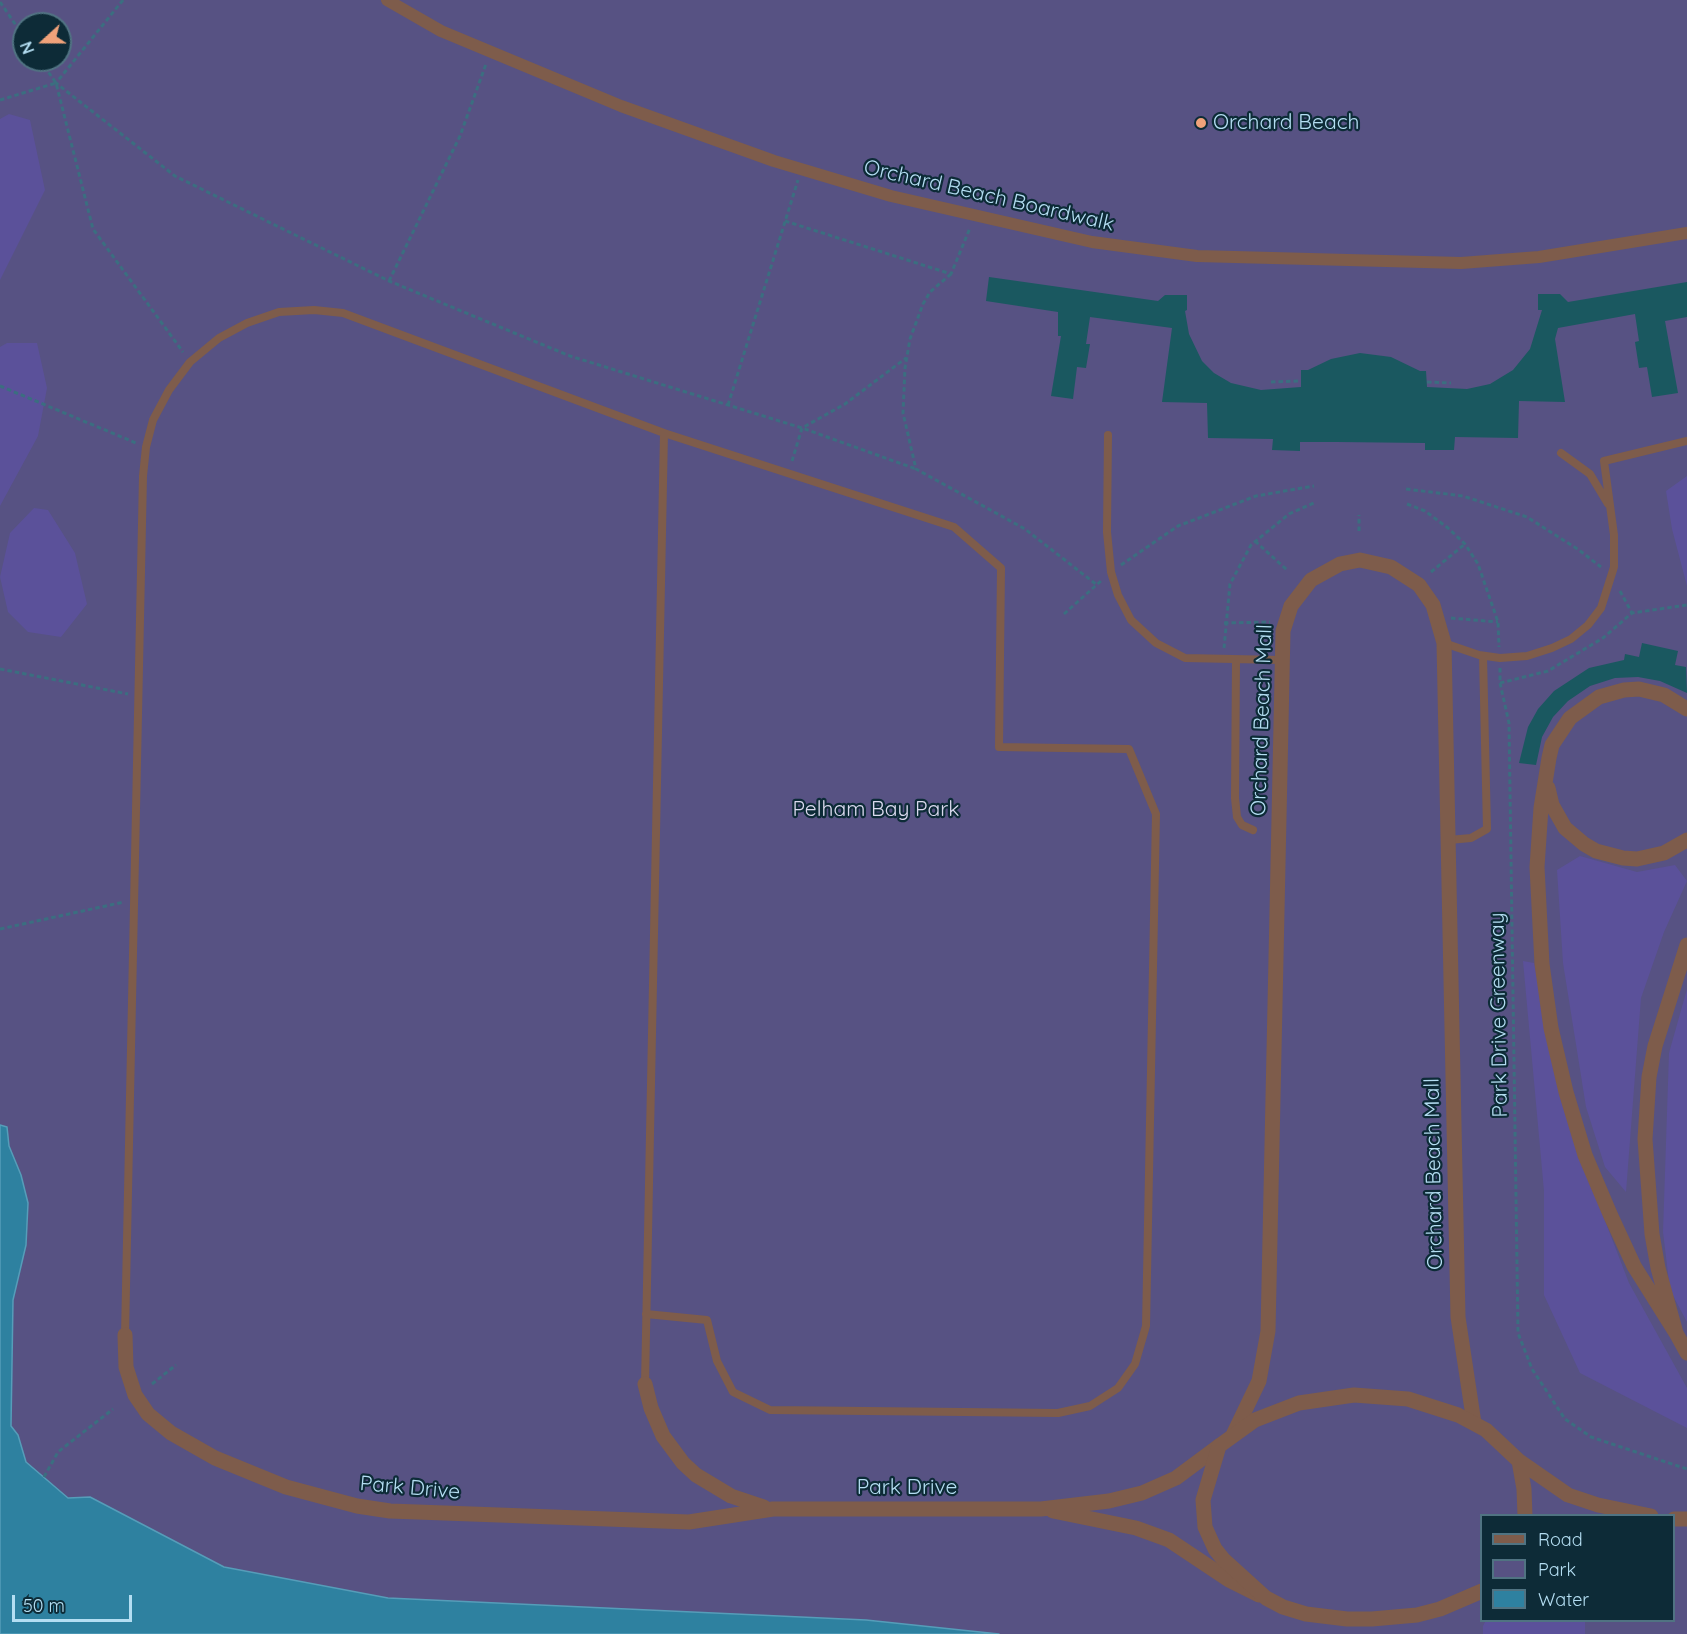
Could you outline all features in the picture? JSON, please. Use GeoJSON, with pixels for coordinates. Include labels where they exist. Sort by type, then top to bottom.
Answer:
{"type":"FeatureCollection","features":[{"type":"Feature","properties":{"kind":"street","name":"Orchard Beach Boardwalk"},"geometry":{"type":"LineString","coordinates":[[387,0],[441,31],[621,106],[801,169],[891,196],[1092,242],[1197,256],[1461,263],[1539,257],[1687,233]]}},
{"type":"Feature","properties":{"kind":"street","name":"Orchard Beach Mall"},"geometry":{"type":"LineString","coordinates":[[1234,1433],[1259,1380],[1268,1331],[1281,660],[1286,617],[1297,596],[1320,573],[1349,561],[1381,564],[1411,578],[1433,605],[1444,643],[1458,1317],[1464,1371],[1474,1423]]}},
{"type":"Feature","properties":{"kind":"street"},"geometry":{"type":"LineString","coordinates":[[1687,709],[1664,695],[1639,689],[1611,692],[1578,710],[1560,730],[1552,745],[1546,773],[1538,844],[1538,909],[1542,964],[1558,1060],[1585,1155],[1610,1215],[1635,1266],[1687,1353]]}},
{"type":"Feature","properties":{"kind":"street"},"geometry":{"type":"LineString","coordinates":[[1546,773],[1548,792],[1557,817],[1573,836],[1596,851],[1637,859],[1664,853],[1687,840]]}},
{"type":"Feature","properties":{"kind":"street"},"geometry":{"type":"LineString","coordinates":[[1676,1333],[1652,1234],[1645,1139],[1649,1077],[1655,1046],[1687,945]]}},
{"type":"Feature","properties":{"kind":"street","name":"Park Drive"},"geometry":{"type":"LineString","coordinates":[[125,1335],[126,1367],[130,1385],[140,1404],[159,1424],[191,1446],[252,1474],[323,1498],[379,1509],[429,1514],[689,1522],[773,1509],[1041,1509],[1109,1501],[1142,1493],[1176,1478],[1234,1433],[1262,1417],[1318,1398],[1354,1395],[1390,1396],[1427,1403],[1474,1423],[1497,1438],[1519,1461],[1568,1496],[1590,1503],[1646,1514]]}},
{"type":"Feature","properties":{"kind":"street","name":"Park Drive"},"geometry":{"type":"LineString","coordinates":[[645,1384],[651,1408],[663,1436],[683,1463],[696,1475],[731,1496],[773,1509]]}},
{"type":"Feature","properties":{"kind":"street","name":"Park Drive"},"geometry":{"type":"LineString","coordinates":[[1219,1446],[1203,1500],[1205,1527],[1215,1550],[1266,1598]]}},
{"type":"Feature","properties":{"kind":"street"},"geometry":{"type":"LineString","coordinates":[[1519,1461],[1524,1489],[1525,1514]]}},
{"type":"Feature","properties":{"kind":"street","name":"Park Drive"},"geometry":{"type":"LineString","coordinates":[[1041,1509],[1136,1528],[1161,1537],[1185,1549],[1229,1580],[1283,1607],[1306,1614],[1364,1619],[1417,1615],[1440,1609],[1480,1591]]}},
{"type":"Feature","properties":{"kind":"lane"},"geometry":{"type":"LineString","coordinates":[[125,1335],[143,476],[146,447],[158,410],[169,390],[190,362],[219,338],[247,322],[279,312],[314,310],[343,313],[663,433],[954,527],[1001,568],[999,747],[1129,749],[1156,814],[1146,1326],[1135,1364],[1118,1388],[1090,1406],[1058,1413],[770,1410],[733,1392],[717,1361],[707,1320],[646,1314]]}},
{"type":"Feature","properties":{"kind":"lane"},"geometry":{"type":"LineString","coordinates":[[645,1384],[663,433]]}},
{"type":"Feature","properties":{"kind":"lane"},"geometry":{"type":"LineString","coordinates":[[1108,435],[1107,532],[1111,572],[1118,595],[1131,620],[1144,634],[1185,658],[1281,660]]}},
{"type":"Feature","properties":{"kind":"lane"},"geometry":{"type":"LineString","coordinates":[[1444,643],[1483,656],[1500,658],[1527,656],[1571,639],[1588,625],[1601,608],[1612,576],[1614,535],[1604,461],[1687,441]]}},
{"type":"Feature","properties":{"kind":"lane"},"geometry":{"type":"LineString","coordinates":[[1562,453],[1590,474],[1611,510]]}},
{"type":"Feature","properties":{"kind":"lane"},"geometry":{"type":"LineString","coordinates":[[1449,840],[1471,838],[1487,829],[1483,656]]}},
{"type":"Feature","properties":{"kind":"lane"},"geometry":{"type":"LineString","coordinates":[[1236,660],[1235,798],[1237,818],[1242,825],[1254,830]]}},
{"type":"Feature","properties":{"kind":"path"},"geometry":{"type":"LineString","coordinates":[[0,100],[56,83],[123,0]]}},
{"type":"Feature","properties":{"kind":"path"},"geometry":{"type":"LineString","coordinates":[[0,2],[12,20]]}},
{"type":"Feature","properties":{"kind":"path"},"geometry":{"type":"LineString","coordinates":[[389,281],[460,136],[491,52]]}},
{"type":"Feature","properties":{"kind":"path"},"geometry":{"type":"LineString","coordinates":[[48,72],[56,83],[175,176],[389,281],[570,356],[802,428],[916,470],[1025,529],[1097,585]]}},
{"type":"Feature","properties":{"kind":"path"},"geometry":{"type":"LineString","coordinates":[[56,83],[93,229],[190,362]]}},
{"type":"Feature","properties":{"kind":"path"},"geometry":{"type":"LineString","coordinates":[[728,405],[801,169]]}},
{"type":"Feature","properties":{"kind":"path"},"geometry":{"type":"LineString","coordinates":[[916,470],[902,399],[910,339],[926,298],[951,274],[975,217]]}},
{"type":"Feature","properties":{"kind":"path"},"geometry":{"type":"LineString","coordinates":[[785,221],[951,274]]}},
{"type":"Feature","properties":{"kind":"path"},"geometry":{"type":"LineString","coordinates":[[792,461],[802,428],[845,404],[907,357]]}},
{"type":"Feature","properties":{"kind":"path"},"geometry":{"type":"LineString","coordinates":[[1271,382],[1301,381]]}},
{"type":"Feature","properties":{"kind":"path"},"geometry":{"type":"LineString","coordinates":[[1427,382],[1451,383]]}},
{"type":"Feature","properties":{"kind":"path"},"geometry":{"type":"LineString","coordinates":[[0,386],[146,447]]}},
{"type":"Feature","properties":{"kind":"path"},"geometry":{"type":"LineString","coordinates":[[1064,614],[1111,572],[1178,526],[1256,496],[1314,486]]}},
{"type":"Feature","properties":{"kind":"path"},"geometry":{"type":"LineString","coordinates":[[1407,489],[1463,496],[1527,517],[1579,550],[1612,576],[1632,613],[1687,604]]}},
{"type":"Feature","properties":{"kind":"path"},"geometry":{"type":"LineString","coordinates":[[1224,660],[1224,623],[1230,584],[1255,541],[1289,514],[1316,502]]}},
{"type":"Feature","properties":{"kind":"path","name":"Park Drive Greenway"},"geometry":{"type":"LineString","coordinates":[[1407,504],[1425,511],[1465,544],[1478,564],[1497,622],[1500,683],[1509,723],[1518,1333],[1532,1369],[1565,1419],[1591,1437],[1687,1469]]}},
{"type":"Feature","properties":{"kind":"path"},"geometry":{"type":"LineString","coordinates":[[1359,515],[1359,531]]}},
{"type":"Feature","properties":{"kind":"path"},"geometry":{"type":"LineString","coordinates":[[1255,541],[1287,570]]}},
{"type":"Feature","properties":{"kind":"path"},"geometry":{"type":"LineString","coordinates":[[1431,572],[1465,544]]}},
{"type":"Feature","properties":{"kind":"path"},"geometry":{"type":"LineString","coordinates":[[1445,617],[1497,622]]}},
{"type":"Feature","properties":{"kind":"path"},"geometry":{"type":"LineString","coordinates":[[1224,623],[1280,622]]}},
{"type":"Feature","properties":{"kind":"path"},"geometry":{"type":"LineString","coordinates":[[0,669],[139,696]]}},
{"type":"Feature","properties":{"kind":"path"},"geometry":{"type":"LineString","coordinates":[[0,929],[134,900]]}},
{"type":"Feature","properties":{"kind":"path"},"geometry":{"type":"LineString","coordinates":[[152,1384],[176,1365]]}},
{"type":"Feature","properties":{"kind":"path"},"geometry":{"type":"LineString","coordinates":[[44,1478],[58,1452],[113,1409]]}},
{"type":"Feature","properties":{"kind":"green space","name":"Pelham Bay Park"},"geometry":{"type":"Polygon","coordinates":[[[0,0],[1687,0],[1687,1634],[652,1634],[338,1628],[0,1525],[0,0]]]}},
{"type":"Feature","properties":{"kind":"shaded area"},"geometry":{"type":"Polygon","coordinates":[[[9,114],[30,120],[45,190],[0,280],[0,119],[9,114]]]}},
{"type":"Feature","properties":{"kind":"shaded area"},"geometry":{"type":"Polygon","coordinates":[[[7,343],[37,343],[47,388],[38,436],[0,506],[0,347],[7,343]]]}},
{"type":"Feature","properties":{"kind":"shaded area"},"geometry":{"type":"Polygon","coordinates":[[[1687,476],[1687,586],[1672,529],[1666,491],[1687,476]]]}},
{"type":"Feature","properties":{"kind":"shaded area"},"geometry":{"type":"Polygon","coordinates":[[[34,508],[48,510],[75,553],[87,604],[61,637],[28,632],[8,612],[0,577],[10,533],[34,508]]]}},
{"type":"Feature","properties":{"kind":"shaded area"},"geometry":{"type":"Polygon","coordinates":[[[1580,856],[1637,872],[1675,865],[1687,881],[1664,932],[1641,998],[1626,1192],[1605,1167],[1586,1107],[1563,963],[1557,870],[1580,856]]]}},
{"type":"Feature","properties":{"kind":"shaded area"},"geometry":{"type":"Polygon","coordinates":[[[1523,961],[1534,963],[1573,1138],[1629,1283],[1687,1388],[1687,1428],[1580,1373],[1544,1295],[1544,1191],[1523,961]]]}},
{"type":"Feature","properties":{"kind":"shaded area"},"geometry":{"type":"Polygon","coordinates":[[[1687,989],[1687,1322],[1670,1290],[1663,1232],[1669,1053],[1687,989]]]}},
{"type":"Feature","properties":{"kind":"shaded area"},"geometry":{"type":"Polygon","coordinates":[[[1485,1622],[1585,1622],[1585,1634],[1483,1634],[1485,1622]]]}},
{"type":"Feature","properties":{"kind":"water"},"geometry":{"type":"Polygon","coordinates":[[[0,1125],[7,1127],[9,1146],[21,1175],[28,1203],[26,1245],[13,1300],[11,1426],[18,1435],[26,1462],[68,1498],[90,1497],[224,1567],[388,1598],[866,1620],[999,1634],[0,1634],[0,1125]]]}},
{"type":"Feature","properties":{"kind":"building"},"geometry":{"type":"Polygon","coordinates":[[[989,277],[1158,301],[1165,295],[1187,295],[1187,310],[1185,311],[1189,334],[1202,361],[1214,373],[1231,383],[1261,390],[1301,387],[1301,370],[1308,370],[1331,359],[1360,353],[1391,357],[1420,371],[1426,371],[1427,387],[1467,389],[1490,384],[1513,370],[1530,349],[1542,310],[1538,310],[1538,294],[1560,294],[1568,302],[1687,282],[1687,317],[1665,321],[1678,393],[1652,397],[1647,367],[1639,368],[1635,342],[1639,341],[1635,314],[1558,328],[1555,339],[1565,402],[1519,401],[1518,438],[1455,437],[1454,450],[1425,450],[1425,443],[1300,442],[1300,451],[1272,450],[1273,439],[1208,438],[1207,403],[1162,402],[1172,328],[1090,317],[1086,344],[1090,344],[1086,368],[1077,367],[1073,399],[1051,396],[1061,336],[1058,336],[1058,312],[986,301],[989,277]]]}},
{"type":"Feature","properties":{"kind":"building"},"geometry":{"type":"Polygon","coordinates":[[[1642,643],[1678,651],[1675,665],[1686,667],[1687,693],[1660,681],[1638,677],[1615,678],[1590,686],[1568,701],[1553,717],[1542,737],[1536,765],[1519,763],[1528,727],[1538,709],[1554,691],[1589,668],[1624,660],[1625,654],[1639,657],[1642,643]]]}},
{"type":"Feature","properties":{"kind":"place","name":"Orchard Beach"},"geometry":{"type":"Point","coordinates":[1201,123]}}]}
